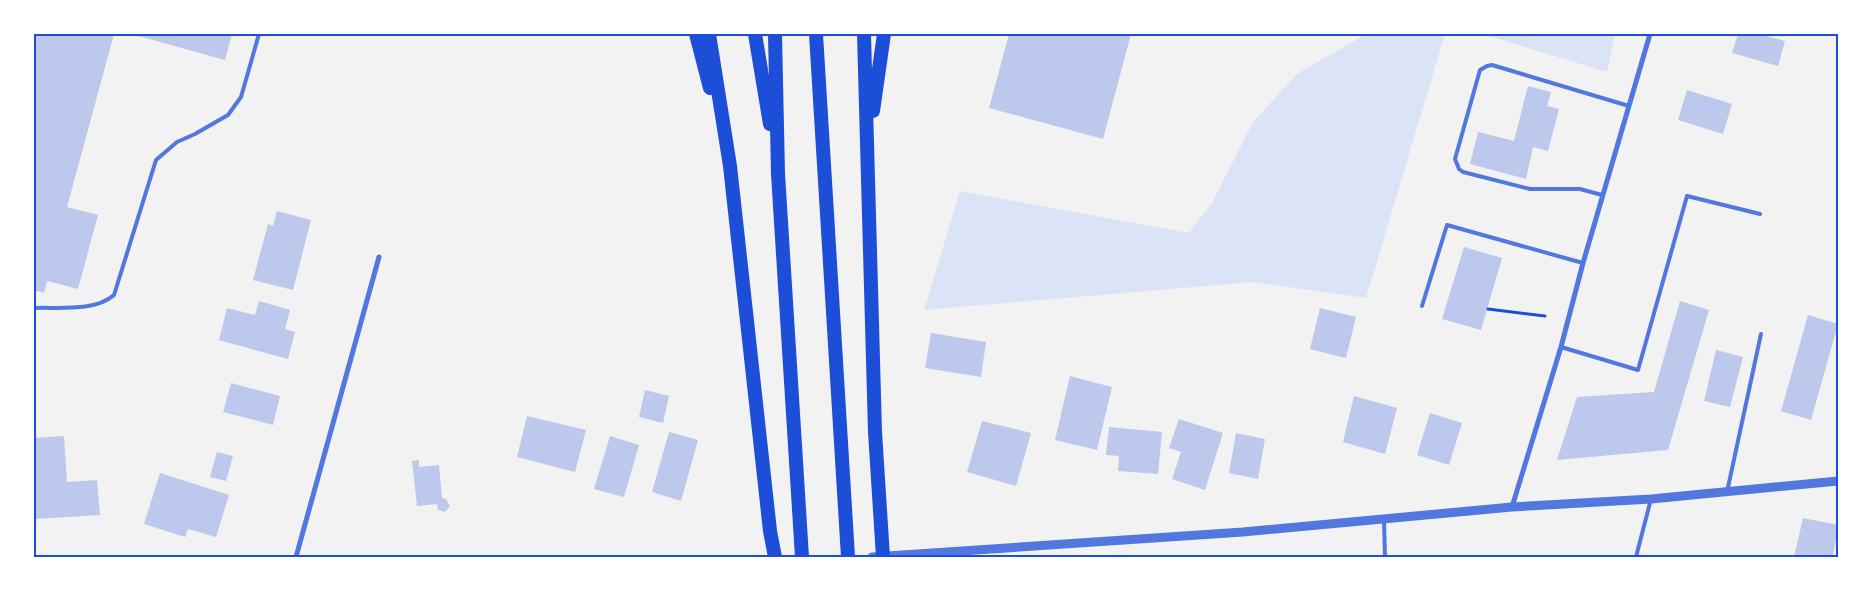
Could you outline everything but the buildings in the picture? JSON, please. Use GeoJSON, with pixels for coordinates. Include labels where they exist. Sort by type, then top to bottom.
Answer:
{"type":"FeatureCollection","features":[{"type":"Feature","properties":{"kind":"highway"},"geometry":{"type":"LineString","coordinates":[[696,34],[730,166]]}},
{"type":"Feature","properties":{"kind":"highway"},"geometry":{"type":"LineString","coordinates":[[709,34],[730,166],[770,531],[775,557]]}},
{"type":"Feature","properties":{"kind":"highway"},"geometry":{"type":"LineString","coordinates":[[755,34],[778,174]]}},
{"type":"Feature","properties":{"kind":"highway"},"geometry":{"type":"LineString","coordinates":[[775,34],[778,174],[802,557]]}},
{"type":"Feature","properties":{"kind":"highway"},"geometry":{"type":"LineString","coordinates":[[816,34],[848,557]]}},
{"type":"Feature","properties":{"kind":"highway"},"geometry":{"type":"LineString","coordinates":[[864,34],[875,423],[883,557]]}},
{"type":"Feature","properties":{"kind":"highway"},"geometry":{"type":"LineString","coordinates":[[868,146],[884,34]]}},
{"type":"Feature","properties":{"kind":"street"},"geometry":{"type":"LineString","coordinates":[[1512,507],[1561,348],[1602,195],[1650,34]]}},
{"type":"Feature","properties":{"kind":"street"},"geometry":{"type":"LineString","coordinates":[[296,557],[379,257]]}},
{"type":"Feature","properties":{"kind":"street"},"geometry":{"type":"LineString","coordinates":[[872,557],[1243,532],[1512,507],[1651,499],[1838,481]]}},
{"type":"Feature","properties":{"kind":"lane"},"geometry":{"type":"LineString","coordinates":[[34,308],[95,306],[107,301],[114,295],[156,160],[177,142],[228,115],[241,97],[259,34]]}},
{"type":"Feature","properties":{"kind":"lane"},"geometry":{"type":"LineString","coordinates":[[1602,195],[1580,189],[1530,189],[1464,172],[1459,169],[1455,159],[1480,70],[1492,65],[1629,106]]}},
{"type":"Feature","properties":{"kind":"lane"},"geometry":{"type":"LineString","coordinates":[[1561,348],[1638,370],[1687,196],[1760,214]]}},
{"type":"Feature","properties":{"kind":"lane"},"geometry":{"type":"LineString","coordinates":[[1422,306],[1447,226],[1583,263]]}},
{"type":"Feature","properties":{"kind":"lane"},"geometry":{"type":"LineString","coordinates":[[1727,492],[1761,334]]}},
{"type":"Feature","properties":{"kind":"lane"},"geometry":{"type":"LineString","coordinates":[[1636,557],[1651,499]]}},
{"type":"Feature","properties":{"kind":"lane"},"geometry":{"type":"LineString","coordinates":[[1384,518],[1385,557]]}},
{"type":"Feature","properties":{"kind":"path"},"geometry":{"type":"LineString","coordinates":[[1488,309],[1545,316]]}},
{"type":"Feature","properties":{"kind":"shaded area"},"geometry":{"type":"Polygon","coordinates":[[[1366,34],[1445,34],[1366,298],[1253,282],[924,310],[960,191],[1189,233],[1212,203],[1253,122],[1297,74],[1366,34]]]}},
{"type":"Feature","properties":{"kind":"shaded area"},"geometry":{"type":"Polygon","coordinates":[[[1482,34],[1615,34],[1607,72],[1482,34]]]}}]}
